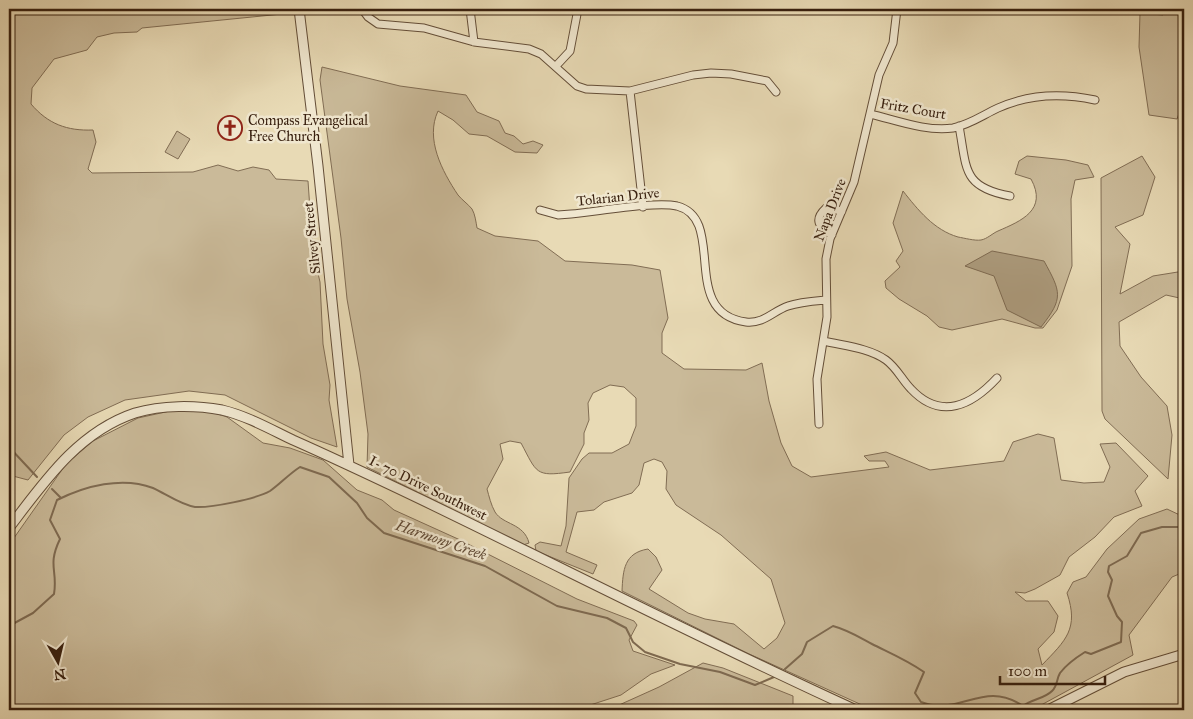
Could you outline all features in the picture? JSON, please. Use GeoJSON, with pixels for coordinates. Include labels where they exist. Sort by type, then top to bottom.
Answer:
{"type":"FeatureCollection","features":[{"type":"Feature","properties":{"kind":"street","name":"Silvey Street"},"geometry":{"type":"LineString","coordinates":[[299,9],[318,166],[349,465]]}},
{"type":"Feature","properties":{"kind":"street"},"geometry":{"type":"LineString","coordinates":[[362,9],[368,17],[378,24],[424,28],[474,42],[529,49],[541,54],[577,86],[586,89],[630,91],[680,78],[712,73],[731,74],[767,81],[776,92]]}},
{"type":"Feature","properties":{"kind":"street"},"geometry":{"type":"LineString","coordinates":[[470,9],[474,42]]}},
{"type":"Feature","properties":{"kind":"street"},"geometry":{"type":"LineString","coordinates":[[556,66],[570,51],[574,39],[574,19],[578,9]]}},
{"type":"Feature","properties":{"kind":"street","name":"Napa Drive"},"geometry":{"type":"LineString","coordinates":[[819,424],[817,379],[827,317],[825,300],[826,260],[832,235],[854,182],[879,75],[893,42],[897,9]]}},
{"type":"Feature","properties":{"kind":"street"},"geometry":{"type":"LineString","coordinates":[[630,91],[643,207]]}},
{"type":"Feature","properties":{"kind":"street","name":"Fritz Court"},"geometry":{"type":"LineString","coordinates":[[870,114],[931,128],[960,126],[999,107],[1029,98],[1066,96],[1095,100]]}},
{"type":"Feature","properties":{"kind":"street"},"geometry":{"type":"LineString","coordinates":[[960,126],[968,171],[972,179],[980,187],[991,193],[1010,196]]}},
{"type":"Feature","properties":{"kind":"street","name":"Tolarian Drive"},"geometry":{"type":"LineString","coordinates":[[540,210],[564,214],[678,206],[688,210],[695,217],[700,227],[710,294],[715,304],[736,319],[747,322],[759,321],[786,306],[825,300]]}},
{"type":"Feature","properties":{"kind":"street"},"geometry":{"type":"LineString","coordinates":[[832,235],[822,230],[818,222],[819,214],[826,208],[842,211]]}},
{"type":"Feature","properties":{"kind":"street"},"geometry":{"type":"LineString","coordinates":[[824,341],[874,352],[888,361],[920,399],[935,405],[953,407],[968,402],[984,392],[996,378]]}},
{"type":"Feature","properties":{"kind":"street","name":"I- 70 Drive Southwest"},"geometry":{"type":"LineString","coordinates":[[9,528],[67,455],[84,440],[105,426],[128,416],[157,409],[187,407],[222,410],[252,420],[349,465],[856,710]]}},
{"type":"Feature","properties":{"kind":"street"},"geometry":{"type":"LineString","coordinates":[[1048,710],[1124,672],[1184,654]]}},
{"type":"Feature","properties":{"kind":"shaded area"},"geometry":{"type":"Polygon","coordinates":[[[9,9],[291,9],[292,13],[142,28],[137,32],[114,33],[97,37],[87,50],[54,59],[32,88],[31,104],[44,117],[59,125],[75,129],[93,130],[96,142],[88,169],[92,173],[193,172],[218,165],[238,171],[253,167],[269,170],[276,179],[308,181],[313,252],[320,282],[323,344],[330,385],[329,400],[337,447],[311,438],[225,395],[189,391],[125,400],[88,417],[64,435],[28,480],[9,475],[9,9]]]}},
{"type":"Feature","properties":{"kind":"shaded area"},"geometry":{"type":"Polygon","coordinates":[[[1168,9],[1184,9],[1184,100],[1177,119],[1149,115],[1139,47],[1140,13],[1163,15],[1168,9]]]}},
{"type":"Feature","properties":{"kind":"shaded area"},"geometry":{"type":"Polygon","coordinates":[[[322,67],[400,86],[466,95],[477,112],[499,121],[505,133],[514,136],[523,144],[533,141],[543,145],[537,153],[515,152],[487,136],[469,134],[453,120],[438,111],[434,122],[434,144],[441,165],[458,195],[472,209],[477,228],[495,236],[538,241],[565,261],[632,265],[660,270],[668,318],[662,333],[662,353],[684,369],[746,370],[762,363],[769,401],[781,443],[792,466],[811,477],[889,467],[885,461],[869,461],[864,456],[886,452],[930,470],[1004,461],[1013,442],[1038,434],[1054,438],[1061,480],[1084,483],[1104,482],[1110,467],[1100,444],[1116,443],[1148,476],[1135,491],[1142,506],[1114,517],[1095,537],[1069,557],[1060,575],[1025,593],[1015,592],[1026,601],[1048,601],[1058,616],[1054,632],[1038,649],[1042,665],[1064,641],[1071,625],[1072,616],[1067,593],[1073,582],[1086,577],[1107,549],[1139,519],[1167,509],[1184,517],[1184,572],[1172,577],[1129,635],[1133,655],[1032,710],[873,710],[747,653],[622,591],[624,570],[629,559],[634,554],[648,549],[656,557],[662,570],[649,589],[688,613],[705,619],[734,624],[764,649],[777,638],[785,623],[771,579],[721,535],[676,505],[666,489],[667,471],[662,462],[654,459],[644,463],[639,485],[632,493],[604,502],[594,510],[577,512],[566,552],[597,565],[593,574],[536,551],[535,545],[540,542],[561,546],[566,526],[569,478],[582,459],[589,453],[612,453],[629,444],[636,426],[636,398],[624,387],[610,385],[593,393],[588,403],[589,420],[584,433],[584,444],[570,472],[550,474],[538,471],[530,461],[521,443],[510,441],[500,444],[503,459],[487,489],[495,512],[526,536],[529,543],[523,545],[367,467],[368,434],[360,372],[347,299],[341,238],[320,80],[322,67]]]}},
{"type":"Feature","properties":{"kind":"shaded area"},"geometry":{"type":"Polygon","coordinates":[[[177,131],[190,139],[178,159],[165,152],[177,131]]]}},
{"type":"Feature","properties":{"kind":"shaded area"},"geometry":{"type":"Polygon","coordinates":[[[1027,156],[1066,160],[1088,165],[1094,177],[1075,180],[1071,199],[1072,266],[1057,310],[1043,328],[1035,328],[1002,319],[952,330],[939,327],[927,316],[899,299],[886,288],[885,281],[900,267],[896,261],[903,251],[893,223],[903,191],[921,212],[941,230],[958,237],[981,240],[1023,218],[1030,213],[1034,206],[1036,199],[1035,190],[1031,179],[1015,174],[1019,161],[1027,156]]]}},
{"type":"Feature","properties":{"kind":"shaded area"},"geometry":{"type":"Polygon","coordinates":[[[1142,156],[1155,177],[1143,215],[1115,227],[1130,244],[1120,294],[1153,276],[1184,271],[1184,299],[1166,295],[1119,322],[1120,346],[1141,377],[1167,406],[1172,435],[1168,479],[1105,419],[1102,411],[1101,178],[1142,156]]]}},
{"type":"Feature","properties":{"kind":"shaded area"},"geometry":{"type":"Polygon","coordinates":[[[992,251],[1044,261],[1054,280],[1058,295],[1054,309],[1041,327],[1007,310],[994,276],[965,266],[992,251]]]}},
{"type":"Feature","properties":{"kind":"shaded area"},"geometry":{"type":"Polygon","coordinates":[[[205,410],[227,417],[263,443],[290,448],[323,460],[357,490],[382,500],[394,510],[458,539],[577,599],[634,621],[637,625],[629,640],[633,651],[675,665],[651,674],[621,695],[575,710],[542,708],[536,710],[9,710],[9,545],[66,464],[93,441],[138,418],[170,411],[205,410]]]}},
{"type":"Feature","properties":{"kind":"shaded area"},"geometry":{"type":"Polygon","coordinates":[[[703,663],[723,668],[793,696],[793,710],[608,710],[659,687],[703,663]]]}},
{"type":"Feature","properties":{"kind":"waterway"},"geometry":{"type":"LineString","coordinates":[[9,447],[37,477]]}},
{"type":"Feature","properties":{"kind":"waterway","name":"Harmony Creek"},"geometry":{"type":"LineString","coordinates":[[9,626],[33,613],[54,594],[53,562],[60,539],[50,520],[57,500],[104,484],[129,483],[153,488],[190,506],[212,506],[244,500],[270,491],[300,467],[329,477],[357,503],[367,518],[384,533],[485,566],[557,606],[607,618],[626,628],[633,642],[645,652],[680,664],[720,672],[755,685],[774,677]]}},
{"type":"Feature","properties":{"kind":"waterway"},"geometry":{"type":"LineString","coordinates":[[52,489],[61,498]]}},
{"type":"Feature","properties":{"kind":"waterway","name":"Harmony Creek"},"geometry":{"type":"LineString","coordinates":[[785,669],[802,654],[807,642],[833,626],[905,660],[924,672],[915,693],[921,702],[948,705],[996,696],[1009,699],[1023,706],[1052,691],[1060,673],[1068,664],[1085,652],[1091,654],[1121,642],[1122,622],[1117,616],[1108,596],[1112,580],[1108,572],[1109,566],[1127,556],[1141,533],[1162,527],[1184,527]]}},
{"type":"Feature","properties":{"kind":"place","name":"Compass Evangelical Free Church"},"geometry":{"type":"Point","coordinates":[230,128]}}]}
